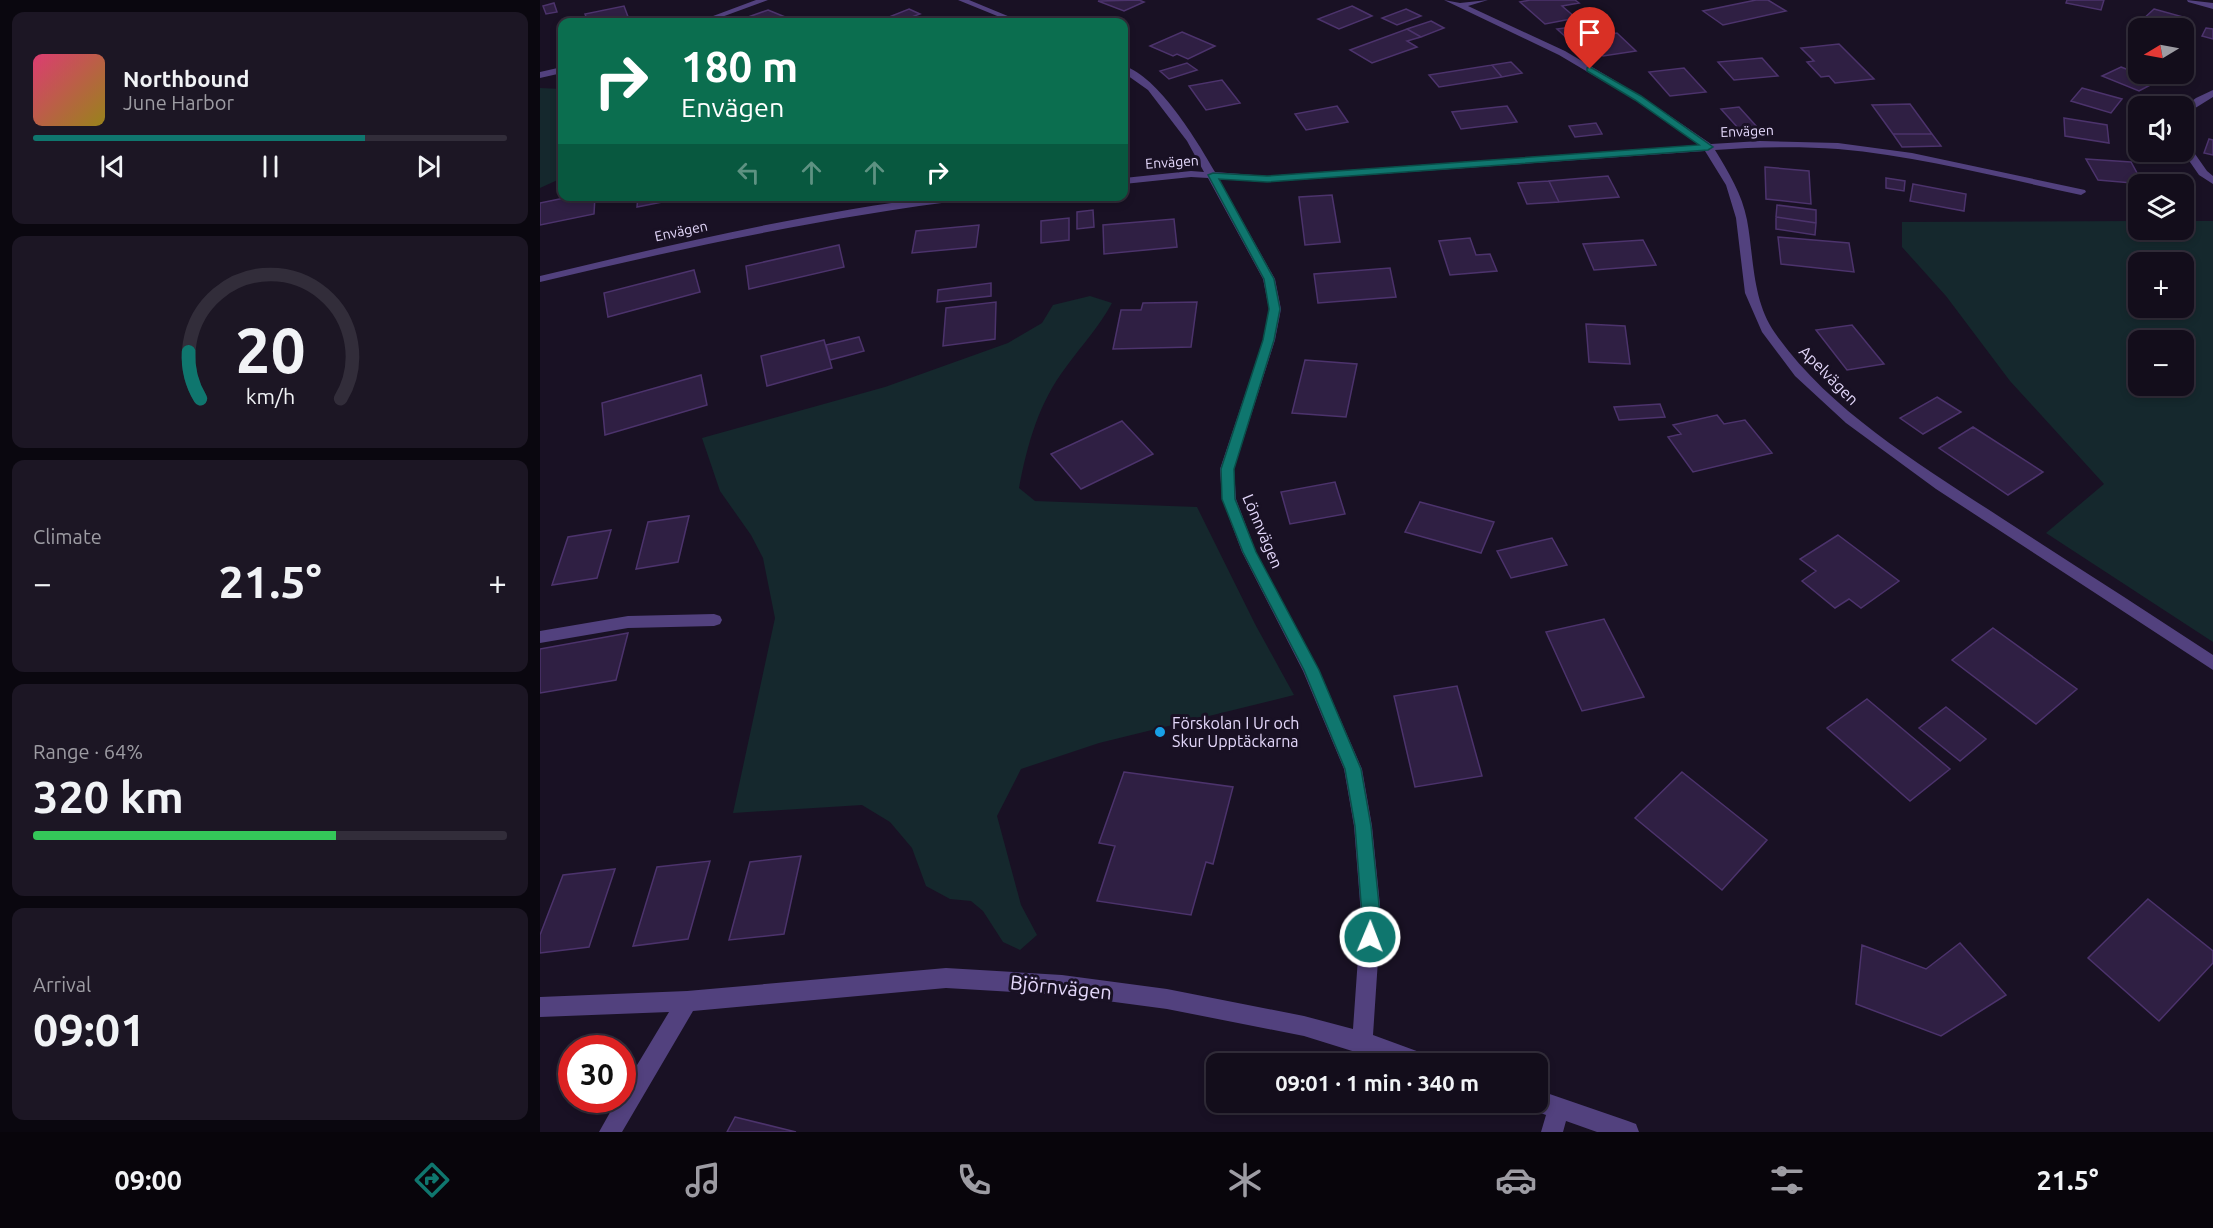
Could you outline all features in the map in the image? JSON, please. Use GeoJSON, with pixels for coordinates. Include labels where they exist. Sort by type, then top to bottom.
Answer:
{"type":"FeatureCollection","features":[{"type":"Feature","properties":{"kind":"street"},"geometry":{"type":"LineString","coordinates":[[712,18],[764,0]]}},
{"type":"Feature","properties":{"kind":"street"},"geometry":{"type":"LineString","coordinates":[[962,0],[1007,18]]}},
{"type":"Feature","properties":{"kind":"street","name":"Apelvägen"},"geometry":{"type":"LineString","coordinates":[[1448,0],[1562,53],[1638,98],[1708,147],[1731,185],[1741,218],[1750,293],[1768,332],[1799,373],[1851,420],[1941,485],[2213,663]]}},
{"type":"Feature","properties":{"kind":"street"},"geometry":{"type":"LineString","coordinates":[[1461,5],[1484,0]]}},
{"type":"Feature","properties":{"kind":"street"},"geometry":{"type":"LineString","coordinates":[[2191,0],[2213,6]]}},
{"type":"Feature","properties":{"kind":"street"},"geometry":{"type":"LineString","coordinates":[[540,75],[558,70]]}},
{"type":"Feature","properties":{"kind":"street","name":"Lönnvägen"},"geometry":{"type":"LineString","coordinates":[[1128,72],[1151,88],[1192,140],[1269,279],[1275,309],[1269,340],[1227,469],[1229,499],[1249,552],[1311,670],[1353,769],[1363,826],[1371,915],[1362,1042]]}},
{"type":"Feature","properties":{"kind":"street"},"geometry":{"type":"LineString","coordinates":[[2194,103],[2213,93]]}},
{"type":"Feature","properties":{"kind":"street","name":"Envägen"},"geometry":{"type":"LineString","coordinates":[[1128,181],[1191,174],[1267,179],[1760,144],[1838,147],[1912,156],[2081,192]]}},
{"type":"Feature","properties":{"kind":"street"},"geometry":{"type":"LineString","coordinates":[[2194,160],[2213,181]]}},
{"type":"Feature","properties":{"kind":"street","name":"Envägen"},"geometry":{"type":"LineString","coordinates":[[540,279],[699,242],[849,212],[934,201]]}},
{"type":"Feature","properties":{"kind":"street"},"geometry":{"type":"LineString","coordinates":[[540,637],[628,622],[714,620]]}},
{"type":"Feature","properties":{"kind":"street","name":"Björnvägen"},"geometry":{"type":"LineString","coordinates":[[540,1007],[687,1001],[946,978],[1062,985],[1167,999],[1304,1026],[1394,1053]]}},
{"type":"Feature","properties":{"kind":"street"},"geometry":{"type":"LineString","coordinates":[[610,1132],[687,1001]]}},
{"type":"Feature","properties":{"kind":"street"},"geometry":{"type":"LineString","coordinates":[[1548,1104],[1628,1132]]}},
{"type":"Feature","properties":{"kind":"street"},"geometry":{"type":"LineString","coordinates":[[1552,1132],[1559,1108]]}},
{"type":"Feature","properties":{"kind":"green space"},"geometry":{"type":"Polygon","coordinates":[[[540,88],[558,89],[558,180],[540,188],[540,88]]]}},
{"type":"Feature","properties":{"kind":"green space"},"geometry":{"type":"Polygon","coordinates":[[[2128,221],[2128,240],[2194,240],[2194,221],[2213,221],[2213,642],[2046,533],[2104,484],[2010,381],[1946,296],[1902,247],[1902,222],[2128,221]]]}},
{"type":"Feature","properties":{"kind":"green space"},"geometry":{"type":"Polygon","coordinates":[[[1090,296],[1112,303],[1048,395],[1030,440],[1019,488],[1035,501],[1197,507],[1255,624],[1294,695],[1099,743],[1021,769],[997,816],[1021,905],[1037,935],[1020,950],[1003,942],[983,911],[971,901],[950,899],[926,886],[912,848],[890,822],[862,805],[733,813],[775,618],[763,558],[751,535],[720,491],[702,438],[885,387],[1008,343],[1042,323],[1053,305],[1090,296]]]}},
{"type":"Feature","properties":{"kind":"building"},"geometry":{"type":"Polygon","coordinates":[[[1139,0],[1144,2],[1124,11],[1098,1],[1139,0]]]}},
{"type":"Feature","properties":{"kind":"building"},"geometry":{"type":"Polygon","coordinates":[[[1575,0],[1579,3],[1562,6],[1576,18],[1545,24],[1520,2],[1575,0]]]}},
{"type":"Feature","properties":{"kind":"building"},"geometry":{"type":"Polygon","coordinates":[[[1756,0],[1768,0],[1786,11],[1723,25],[1703,11],[1756,0]]]}},
{"type":"Feature","properties":{"kind":"building"},"geometry":{"type":"Polygon","coordinates":[[[2067,0],[2104,0],[2101,10],[2066,3],[2067,0]]]}},
{"type":"Feature","properties":{"kind":"building"},"geometry":{"type":"Polygon","coordinates":[[[554,3],[557,12],[546,14],[543,6],[554,3]]]}},
{"type":"Feature","properties":{"kind":"building"},"geometry":{"type":"Polygon","coordinates":[[[624,6],[628,18],[586,18],[585,14],[624,6]]]}},
{"type":"Feature","properties":{"kind":"building"},"geometry":{"type":"Polygon","coordinates":[[[1352,6],[1372,16],[1339,29],[1318,19],[1352,6]]]}},
{"type":"Feature","properties":{"kind":"building"},"geometry":{"type":"Polygon","coordinates":[[[909,9],[920,14],[909,18],[886,18],[909,9]]]}},
{"type":"Feature","properties":{"kind":"building"},"geometry":{"type":"Polygon","coordinates":[[[1406,9],[1421,16],[1397,25],[1382,18],[1406,9]]]}},
{"type":"Feature","properties":{"kind":"building"},"geometry":{"type":"Polygon","coordinates":[[[2154,9],[2187,18],[2144,18],[2154,9]]]}},
{"type":"Feature","properties":{"kind":"building"},"geometry":{"type":"Polygon","coordinates":[[[768,10],[788,18],[745,18],[768,10]]]}},
{"type":"Feature","properties":{"kind":"building"},"geometry":{"type":"Polygon","coordinates":[[[1431,21],[1444,28],[1421,37],[1407,29],[1431,21]]]}},
{"type":"Feature","properties":{"kind":"building"},"geometry":{"type":"Polygon","coordinates":[[[1587,25],[1598,36],[1569,40],[1557,29],[1587,25]]]}},
{"type":"Feature","properties":{"kind":"building"},"geometry":{"type":"Polygon","coordinates":[[[2206,28],[2213,29],[2213,39],[2202,36],[2206,28]]]}},
{"type":"Feature","properties":{"kind":"building"},"geometry":{"type":"Polygon","coordinates":[[[1407,29],[1421,37],[1407,41],[1417,47],[1372,63],[1350,50],[1407,29]]]}},
{"type":"Feature","properties":{"kind":"building"},"geometry":{"type":"Polygon","coordinates":[[[1182,32],[1215,46],[1188,59],[1177,54],[1173,56],[1150,46],[1182,32]]]}},
{"type":"Feature","properties":{"kind":"building"},"geometry":{"type":"Polygon","coordinates":[[[1617,33],[1636,51],[1603,56],[1583,38],[1617,33]]]}},
{"type":"Feature","properties":{"kind":"building"},"geometry":{"type":"Polygon","coordinates":[[[1839,44],[1874,79],[1835,83],[1829,76],[1821,77],[1807,62],[1814,61],[1801,48],[1839,44]]]}},
{"type":"Feature","properties":{"kind":"building"},"geometry":{"type":"Polygon","coordinates":[[[1762,58],[1778,76],[1734,80],[1718,62],[1762,58]]]}},
{"type":"Feature","properties":{"kind":"building"},"geometry":{"type":"Polygon","coordinates":[[[1511,62],[1522,73],[1502,77],[1492,65],[1511,62]]]}},
{"type":"Feature","properties":{"kind":"building"},"geometry":{"type":"Polygon","coordinates":[[[1187,63],[1197,70],[1169,79],[1160,71],[1187,63]]]}},
{"type":"Feature","properties":{"kind":"building"},"geometry":{"type":"Polygon","coordinates":[[[1492,65],[1502,77],[1439,87],[1429,75],[1492,65]]]}},
{"type":"Feature","properties":{"kind":"building"},"geometry":{"type":"Polygon","coordinates":[[[2121,67],[2128,70],[2128,84],[2152,84],[2139,91],[2102,76],[2121,67]]]}},
{"type":"Feature","properties":{"kind":"building"},"geometry":{"type":"Polygon","coordinates":[[[1684,68],[1706,92],[1670,96],[1649,72],[1684,68]]]}},
{"type":"Feature","properties":{"kind":"building"},"geometry":{"type":"Polygon","coordinates":[[[1222,80],[1240,103],[1206,110],[1189,86],[1222,80]]]}},
{"type":"Feature","properties":{"kind":"building"},"geometry":{"type":"Polygon","coordinates":[[[2082,88],[2122,99],[2111,113],[2071,101],[2082,88]]]}},
{"type":"Feature","properties":{"kind":"building"},"geometry":{"type":"Polygon","coordinates":[[[1910,104],[1932,134],[1893,134],[1872,105],[1910,104]]]}},
{"type":"Feature","properties":{"kind":"building"},"geometry":{"type":"Polygon","coordinates":[[[1337,106],[1348,122],[1306,130],[1295,114],[1337,106]]]}},
{"type":"Feature","properties":{"kind":"building"},"geometry":{"type":"Polygon","coordinates":[[[1507,106],[1517,122],[1461,129],[1452,112],[1507,106]]]}},
{"type":"Feature","properties":{"kind":"building"},"geometry":{"type":"Polygon","coordinates":[[[1739,107],[1757,127],[1739,129],[1721,109],[1739,107]]]}},
{"type":"Feature","properties":{"kind":"building"},"geometry":{"type":"Polygon","coordinates":[[[2064,118],[2107,125],[2109,143],[2065,136],[2064,118]]]}},
{"type":"Feature","properties":{"kind":"building"},"geometry":{"type":"Polygon","coordinates":[[[1596,123],[1602,134],[1575,137],[1569,126],[1596,123]]]}},
{"type":"Feature","properties":{"kind":"building"},"geometry":{"type":"Polygon","coordinates":[[[1893,134],[1932,134],[1941,146],[1902,147],[1893,134]]]}},
{"type":"Feature","properties":{"kind":"building"},"geometry":{"type":"Polygon","coordinates":[[[2209,139],[2213,140],[2213,155],[2204,153],[2209,139]]]}},
{"type":"Feature","properties":{"kind":"building"},"geometry":{"type":"Polygon","coordinates":[[[2086,159],[2131,162],[2138,174],[2128,174],[2128,183],[2098,180],[2086,159]]]}},
{"type":"Feature","properties":{"kind":"building"},"geometry":{"type":"Polygon","coordinates":[[[1765,167],[1809,171],[1811,204],[1766,199],[1765,167]]]}},
{"type":"Feature","properties":{"kind":"building"},"geometry":{"type":"Polygon","coordinates":[[[1608,176],[1619,197],[1559,202],[1549,181],[1608,176]]]}},
{"type":"Feature","properties":{"kind":"building"},"geometry":{"type":"Polygon","coordinates":[[[1886,178],[1905,181],[1904,191],[1886,188],[1886,178]]]}},
{"type":"Feature","properties":{"kind":"building"},"geometry":{"type":"Polygon","coordinates":[[[1549,181],[1559,202],[1527,204],[1518,183],[1549,181]]]}},
{"type":"Feature","properties":{"kind":"building"},"geometry":{"type":"Polygon","coordinates":[[[1913,184],[1966,194],[1964,211],[1910,201],[1913,184]]]}},
{"type":"Feature","properties":{"kind":"building"},"geometry":{"type":"Polygon","coordinates":[[[1332,195],[1340,242],[1305,245],[1299,197],[1332,195]]]}},
{"type":"Feature","properties":{"kind":"building"},"geometry":{"type":"Polygon","coordinates":[[[558,199],[595,201],[594,214],[540,225],[540,203],[558,199]]]}},
{"type":"Feature","properties":{"kind":"building"},"geometry":{"type":"Polygon","coordinates":[[[638,201],[668,201],[637,207],[638,201]]]}},
{"type":"Feature","properties":{"kind":"building"},"geometry":{"type":"Polygon","coordinates":[[[1777,205],[1816,210],[1816,223],[1776,217],[1777,205]]]}},
{"type":"Feature","properties":{"kind":"building"},"geometry":{"type":"Polygon","coordinates":[[[1093,210],[1094,227],[1077,229],[1077,212],[1093,210]]]}},
{"type":"Feature","properties":{"kind":"building"},"geometry":{"type":"Polygon","coordinates":[[[1776,217],[1816,223],[1815,235],[1776,229],[1776,217]]]}},
{"type":"Feature","properties":{"kind":"building"},"geometry":{"type":"Polygon","coordinates":[[[1069,218],[1069,240],[1041,243],[1041,221],[1069,218]]]}},
{"type":"Feature","properties":{"kind":"building"},"geometry":{"type":"Polygon","coordinates":[[[1174,219],[1177,247],[1104,254],[1103,225],[1174,219]]]}},
{"type":"Feature","properties":{"kind":"building"},"geometry":{"type":"Polygon","coordinates":[[[979,225],[976,247],[912,253],[916,231],[979,225]]]}},
{"type":"Feature","properties":{"kind":"building"},"geometry":{"type":"Polygon","coordinates":[[[1778,237],[1849,243],[1854,272],[1781,264],[1778,237]]]}},
{"type":"Feature","properties":{"kind":"building"},"geometry":{"type":"Polygon","coordinates":[[[1470,238],[1476,255],[1490,254],[1497,271],[1450,275],[1439,241],[1470,238]]]}},
{"type":"Feature","properties":{"kind":"building"},"geometry":{"type":"Polygon","coordinates":[[[1643,240],[1656,265],[1594,270],[1583,244],[1643,240]]]}},
{"type":"Feature","properties":{"kind":"building"},"geometry":{"type":"Polygon","coordinates":[[[839,245],[844,267],[749,289],[746,266],[839,245]]]}},
{"type":"Feature","properties":{"kind":"building"},"geometry":{"type":"Polygon","coordinates":[[[1390,268],[1396,297],[1318,303],[1314,274],[1390,268]]]}},
{"type":"Feature","properties":{"kind":"building"},"geometry":{"type":"Polygon","coordinates":[[[694,270],[700,292],[608,317],[604,293],[694,270]]]}},
{"type":"Feature","properties":{"kind":"building"},"geometry":{"type":"Polygon","coordinates":[[[991,283],[991,296],[937,302],[938,290],[991,283]]]}},
{"type":"Feature","properties":{"kind":"building"},"geometry":{"type":"Polygon","coordinates":[[[996,302],[995,339],[943,346],[946,308],[996,302]]]}},
{"type":"Feature","properties":{"kind":"building"},"geometry":{"type":"Polygon","coordinates":[[[1197,302],[1191,347],[1113,349],[1121,310],[1141,310],[1143,303],[1197,302]]]}},
{"type":"Feature","properties":{"kind":"building"},"geometry":{"type":"Polygon","coordinates":[[[1586,324],[1625,326],[1630,364],[1589,362],[1586,324]]]}},
{"type":"Feature","properties":{"kind":"building"},"geometry":{"type":"Polygon","coordinates":[[[1852,325],[1884,364],[1847,370],[1816,330],[1852,325]]]}},
{"type":"Feature","properties":{"kind":"building"},"geometry":{"type":"Polygon","coordinates":[[[859,337],[864,351],[830,360],[826,345],[859,337]]]}},
{"type":"Feature","properties":{"kind":"building"},"geometry":{"type":"Polygon","coordinates":[[[824,340],[832,368],[767,386],[761,356],[824,340]]]}},
{"type":"Feature","properties":{"kind":"building"},"geometry":{"type":"Polygon","coordinates":[[[1305,360],[1357,364],[1346,417],[1292,413],[1305,360]]]}},
{"type":"Feature","properties":{"kind":"building"},"geometry":{"type":"Polygon","coordinates":[[[701,375],[707,405],[605,435],[602,403],[701,375]]]}},
{"type":"Feature","properties":{"kind":"building"},"geometry":{"type":"Polygon","coordinates":[[[1937,397],[1961,412],[1923,434],[1900,418],[1937,397]]]}},
{"type":"Feature","properties":{"kind":"building"},"geometry":{"type":"Polygon","coordinates":[[[1660,404],[1665,417],[1619,420],[1614,407],[1660,404]]]}},
{"type":"Feature","properties":{"kind":"building"},"geometry":{"type":"Polygon","coordinates":[[[1717,415],[1724,424],[1745,420],[1772,453],[1693,472],[1668,437],[1681,434],[1673,425],[1717,415]]]}},
{"type":"Feature","properties":{"kind":"building"},"geometry":{"type":"Polygon","coordinates":[[[1122,421],[1153,454],[1081,489],[1051,454],[1122,421]]]}},
{"type":"Feature","properties":{"kind":"building"},"geometry":{"type":"Polygon","coordinates":[[[1973,427],[2043,472],[2008,495],[1939,448],[1973,427]]]}},
{"type":"Feature","properties":{"kind":"building"},"geometry":{"type":"Polygon","coordinates":[[[1335,482],[1345,514],[1290,524],[1281,492],[1335,482]]]}},
{"type":"Feature","properties":{"kind":"building"},"geometry":{"type":"Polygon","coordinates":[[[1420,502],[1494,522],[1481,553],[1405,532],[1420,502]]]}},
{"type":"Feature","properties":{"kind":"building"},"geometry":{"type":"Polygon","coordinates":[[[689,516],[678,562],[636,569],[648,522],[689,516]]]}},
{"type":"Feature","properties":{"kind":"building"},"geometry":{"type":"Polygon","coordinates":[[[611,530],[597,578],[552,585],[568,537],[611,530]]]}},
{"type":"Feature","properties":{"kind":"building"},"geometry":{"type":"Polygon","coordinates":[[[1838,535],[1899,581],[1861,608],[1849,599],[1835,608],[1802,581],[1816,571],[1800,559],[1838,535]]]}},
{"type":"Feature","properties":{"kind":"building"},"geometry":{"type":"Polygon","coordinates":[[[1552,538],[1567,565],[1511,578],[1497,551],[1552,538]]]}},
{"type":"Feature","properties":{"kind":"building"},"geometry":{"type":"Polygon","coordinates":[[[1604,619],[1644,697],[1582,711],[1546,632],[1604,619]]]}},
{"type":"Feature","properties":{"kind":"building"},"geometry":{"type":"Polygon","coordinates":[[[1993,628],[2077,689],[2036,724],[1952,660],[1993,628]]]}},
{"type":"Feature","properties":{"kind":"building"},"geometry":{"type":"Polygon","coordinates":[[[628,633],[616,680],[540,693],[540,649],[628,633]]]}},
{"type":"Feature","properties":{"kind":"building"},"geometry":{"type":"Polygon","coordinates":[[[1457,686],[1482,776],[1415,787],[1394,696],[1457,686]]]}},
{"type":"Feature","properties":{"kind":"building"},"geometry":{"type":"Polygon","coordinates":[[[1867,699],[1950,769],[1910,801],[1827,728],[1867,699]]]}},
{"type":"Feature","properties":{"kind":"building"},"geometry":{"type":"Polygon","coordinates":[[[1946,707],[1986,739],[1960,761],[1919,728],[1946,707]]]}},
{"type":"Feature","properties":{"kind":"building"},"geometry":{"type":"Polygon","coordinates":[[[1124,772],[1233,787],[1213,864],[1206,862],[1191,915],[1097,901],[1115,846],[1099,843],[1124,772]]]}},
{"type":"Feature","properties":{"kind":"building"},"geometry":{"type":"Polygon","coordinates":[[[1682,772],[1767,840],[1722,890],[1635,818],[1682,772]]]}},
{"type":"Feature","properties":{"kind":"building"},"geometry":{"type":"Polygon","coordinates":[[[801,856],[784,934],[729,940],[750,862],[801,856]]]}},
{"type":"Feature","properties":{"kind":"building"},"geometry":{"type":"Polygon","coordinates":[[[710,861],[688,939],[633,946],[657,867],[710,861]]]}},
{"type":"Feature","properties":{"kind":"building"},"geometry":{"type":"Polygon","coordinates":[[[615,869],[589,947],[540,953],[540,935],[563,875],[615,869]]]}},
{"type":"Feature","properties":{"kind":"building"},"geometry":{"type":"Polygon","coordinates":[[[2148,899],[2213,951],[2213,963],[2159,1021],[2088,958],[2148,899]]]}},
{"type":"Feature","properties":{"kind":"building"},"geometry":{"type":"Polygon","coordinates":[[[1960,943],[2006,995],[1941,1036],[1856,1004],[1862,945],[1926,969],[1960,943]]]}},
{"type":"Feature","properties":{"kind":"building"},"geometry":{"type":"Polygon","coordinates":[[[735,1117],[796,1132],[727,1132],[735,1117]]]}},
{"type":"Feature","properties":{"kind":"place","name":"Förskolan I Ur och Skur Upptäckarna"},"geometry":{"type":"Point","coordinates":[1160,732]}},
{"type":"Feature","properties":{"kind":"route"},"geometry":{"type":"LineString","coordinates":[[1370,937],[1371,915],[1363,826],[1353,769],[1311,670],[1249,552],[1229,499],[1227,469],[1269,340],[1275,309],[1269,279],[1213,175],[1267,179],[1708,147],[1638,98],[1590,69]]}}]}
